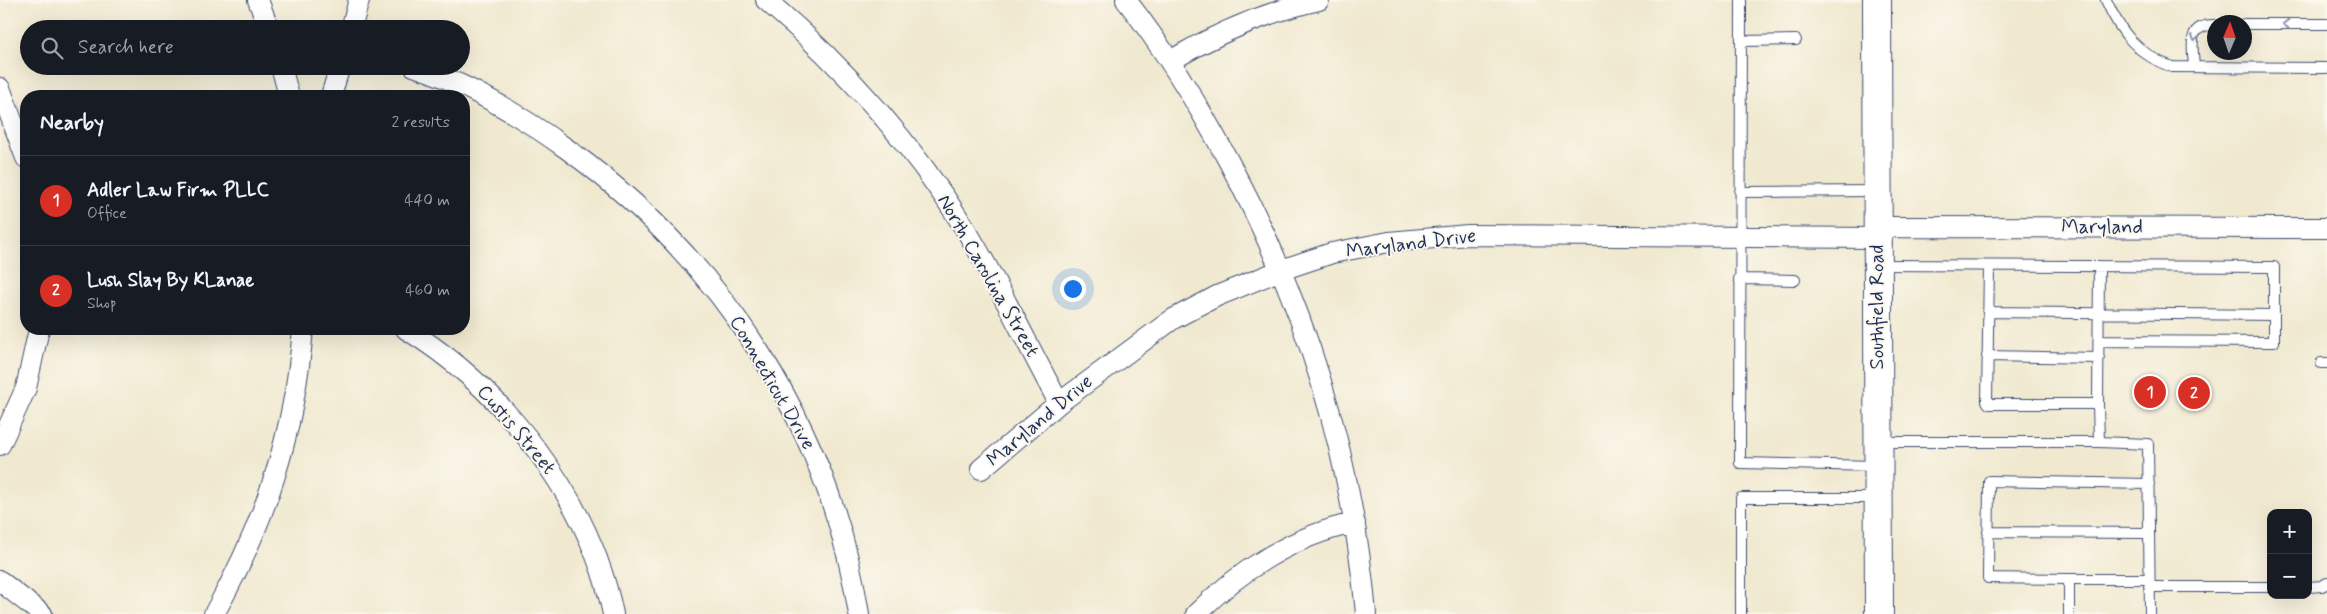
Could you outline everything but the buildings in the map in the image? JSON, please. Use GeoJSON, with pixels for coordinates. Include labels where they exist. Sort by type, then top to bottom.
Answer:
{"type":"FeatureCollection","features":[{"type":"Feature","properties":{"kind":"main road","name":"Southfield Road"},"geometry":{"type":"LineString","coordinates":[[1877,0],[1879,614]]}},
{"type":"Feature","properties":{"kind":"street"},"geometry":{"type":"LineString","coordinates":[[258,0],[266,20]]}},
{"type":"Feature","properties":{"kind":"street"},"geometry":{"type":"LineString","coordinates":[[353,20],[359,0]]}},
{"type":"Feature","properties":{"kind":"street","name":"North Carolina Street"},"geometry":{"type":"LineString","coordinates":[[766,0],[830,57],[895,130],[925,169],[967,232],[1059,403]]}},
{"type":"Feature","properties":{"kind":"street"},"geometry":{"type":"LineString","coordinates":[[1126,0],[1170,61],[1196,103],[1243,188],[1281,270],[1306,331],[1338,438],[1354,523],[1366,614]]}},
{"type":"Feature","properties":{"kind":"street"},"geometry":{"type":"LineString","coordinates":[[1170,61],[1222,32],[1265,15],[1319,0]]}},
{"type":"Feature","properties":{"kind":"street"},"geometry":{"type":"LineString","coordinates":[[283,75],[287,90]]}},
{"type":"Feature","properties":{"kind":"street"},"geometry":{"type":"LineString","coordinates":[[333,90],[337,75]]}},
{"type":"Feature","properties":{"kind":"street","name":"Connecticut Drive"},"geometry":{"type":"LineString","coordinates":[[434,75],[467,90]]}},
{"type":"Feature","properties":{"kind":"street"},"geometry":{"type":"LineString","coordinates":[[0,88],[20,142]]}},
{"type":"Feature","properties":{"kind":"street","name":"Connecticut Drive"},"geometry":{"type":"LineString","coordinates":[[470,91],[544,133],[616,186],[657,223],[706,278],[763,359],[801,429],[826,487],[844,540],[859,614]]}},
{"type":"Feature","properties":{"kind":"street","name":"Maryland"},"geometry":{"type":"LineString","coordinates":[[1877,233],[2327,228]]}},
{"type":"Feature","properties":{"kind":"street","name":"Maryland Drive"},"geometry":{"type":"LineString","coordinates":[[981,470],[1059,403],[1173,319],[1216,296],[1281,270],[1359,247],[1444,236],[1508,234],[1740,236],[1877,233]]}},
{"type":"Feature","properties":{"kind":"street"},"geometry":{"type":"LineString","coordinates":[[0,445],[6,422],[26,388],[38,335]]}},
{"type":"Feature","properties":{"kind":"street"},"geometry":{"type":"LineString","coordinates":[[214,614],[243,561],[273,485],[287,431],[303,335]]}},
{"type":"Feature","properties":{"kind":"street","name":"Custis Street"},"geometry":{"type":"LineString","coordinates":[[416,335],[428,342],[468,374],[535,448],[559,483],[588,539],[604,578],[613,614]]}},
{"type":"Feature","properties":{"kind":"street"},"geometry":{"type":"LineString","coordinates":[[1196,614],[1228,585],[1276,553],[1325,530],[1354,523]]}},
{"type":"Feature","properties":{"kind":"street"},"geometry":{"type":"LineString","coordinates":[[0,581],[42,614]]}},
{"type":"Feature","properties":{"kind":"lane"},"geometry":{"type":"LineString","coordinates":[[1741,0],[1740,464],[1878,454],[2099,442],[2148,444],[2150,614]]}},
{"type":"Feature","properties":{"kind":"lane"},"geometry":{"type":"LineString","coordinates":[[2106,0],[2114,20],[2140,50],[2156,61],[2172,67],[2327,68]]}},
{"type":"Feature","properties":{"kind":"lane"},"geometry":{"type":"LineString","coordinates":[[2252,24],[2327,24]]}},
{"type":"Feature","properties":{"kind":"lane"},"geometry":{"type":"LineString","coordinates":[[2194,67],[2193,37],[2197,29],[2207,25]]}},
{"type":"Feature","properties":{"kind":"lane"},"geometry":{"type":"LineString","coordinates":[[1741,41],[1796,40]]}},
{"type":"Feature","properties":{"kind":"lane"},"geometry":{"type":"LineString","coordinates":[[1740,192],[1877,191]]}},
{"type":"Feature","properties":{"kind":"lane"},"geometry":{"type":"LineString","coordinates":[[1878,265],[2274,267],[2274,342],[2099,341]]}},
{"type":"Feature","properties":{"kind":"lane"},"geometry":{"type":"LineString","coordinates":[[1989,266],[1987,398],[1989,404],[2098,404]]}},
{"type":"Feature","properties":{"kind":"lane"},"geometry":{"type":"LineString","coordinates":[[2099,266],[2099,442]]}},
{"type":"Feature","properties":{"kind":"lane"},"geometry":{"type":"LineString","coordinates":[[1739,279],[1795,280]]}},
{"type":"Feature","properties":{"kind":"lane"},"geometry":{"type":"LineString","coordinates":[[1988,312],[2274,315]]}},
{"type":"Feature","properties":{"kind":"lane"},"geometry":{"type":"LineString","coordinates":[[1988,356],[2099,358]]}},
{"type":"Feature","properties":{"kind":"lane"},"geometry":{"type":"LineString","coordinates":[[2149,484],[1989,482],[1988,578],[2069,579],[2267,587]]}},
{"type":"Feature","properties":{"kind":"lane"},"geometry":{"type":"LineString","coordinates":[[1741,614],[1741,498],[1878,498]]}},
{"type":"Feature","properties":{"kind":"lane"},"geometry":{"type":"LineString","coordinates":[[1988,532],[2149,533]]}},
{"type":"Feature","properties":{"kind":"lane"},"geometry":{"type":"LineString","coordinates":[[2069,579],[2069,614]]}},
{"type":"Feature","properties":{"kind":"lane"},"geometry":{"type":"LineString","coordinates":[[2312,587],[2327,583]]}},
{"type":"Feature","properties":{"kind":"place","name":"Adler Law Firm PLLC"},"geometry":{"type":"Point","coordinates":[2150,392]}},
{"type":"Feature","properties":{"kind":"place","name":"Lush Slay By KLanae"},"geometry":{"type":"Point","coordinates":[2194,393]}}]}
